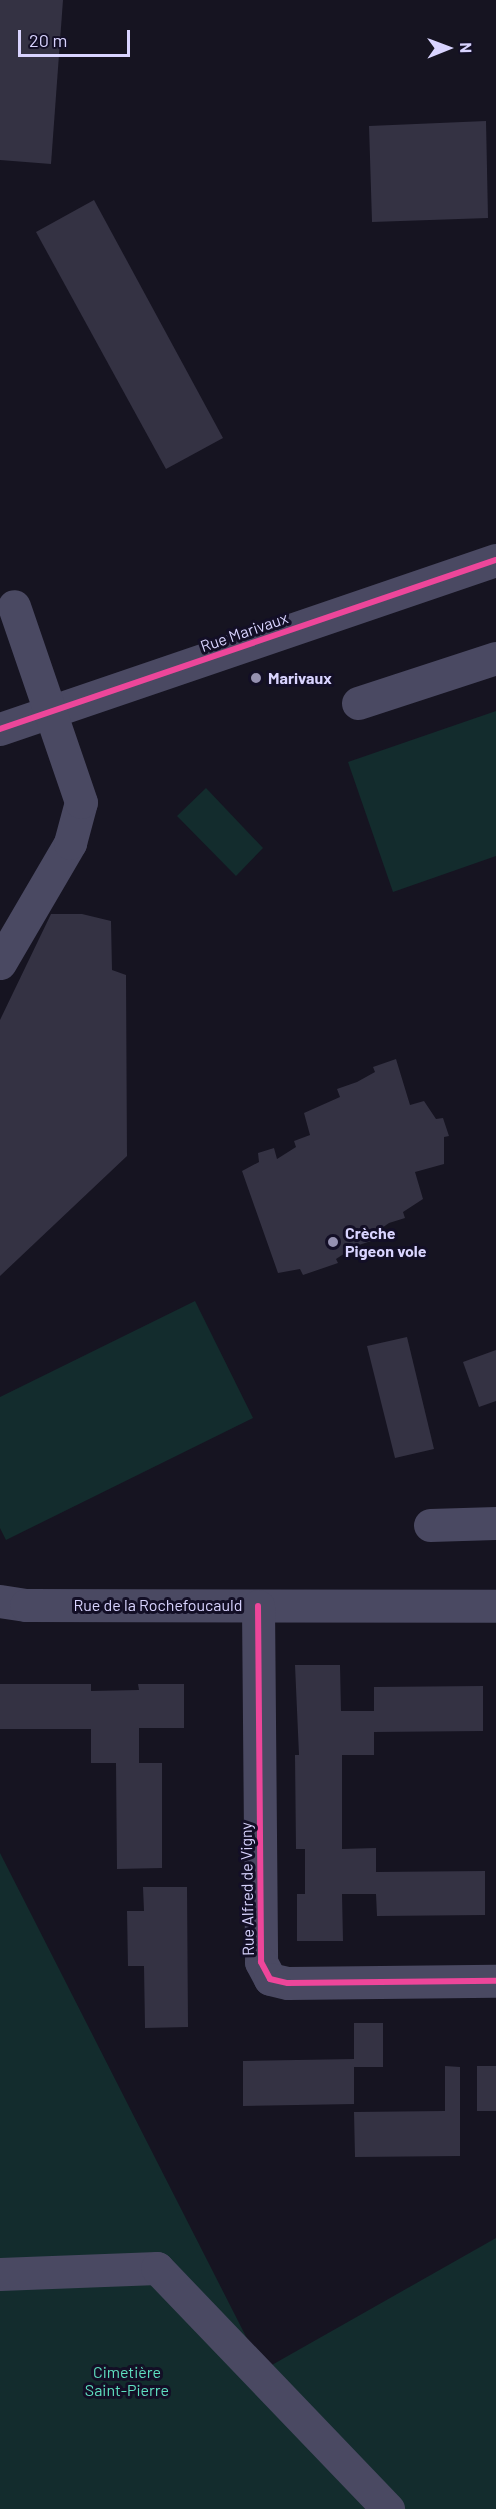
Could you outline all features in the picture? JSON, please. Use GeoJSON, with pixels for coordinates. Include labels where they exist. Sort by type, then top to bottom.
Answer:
{"type":"FeatureCollection","features":[{"type":"Feature","properties":{"kind":"street","name":"Rue Marivaux"},"geometry":{"type":"LineString","coordinates":[[0,729],[496,561]]}},
{"type":"Feature","properties":{"kind":"street"},"geometry":{"type":"LineString","coordinates":[[0,963],[70,843],[81,802],[14,606]]}},
{"type":"Feature","properties":{"kind":"street"},"geometry":{"type":"LineString","coordinates":[[358,703],[496,658]]}},
{"type":"Feature","properties":{"kind":"street"},"geometry":{"type":"LineString","coordinates":[[430,1525],[496,1523]]}},
{"type":"Feature","properties":{"kind":"street","name":"Rue de la Rochefoucauld"},"geometry":{"type":"LineString","coordinates":[[0,1601],[26,1605],[496,1606]]}},
{"type":"Feature","properties":{"kind":"street","name":"Rue Alfred de Vigny"},"geometry":{"type":"LineString","coordinates":[[258,1606],[261,1962],[270,1979],[288,1983],[496,1981]]}},
{"type":"Feature","properties":{"kind":"street"},"geometry":{"type":"LineString","coordinates":[[0,2274],[157,2268],[388,2509]]}},
{"type":"Feature","properties":{"kind":"green space"},"geometry":{"type":"Polygon","coordinates":[[[496,711],[496,856],[393,892],[348,762],[496,711]]]}},
{"type":"Feature","properties":{"kind":"green space"},"geometry":{"type":"Polygon","coordinates":[[[206,788],[263,848],[236,876],[177,816],[206,788]]]}},
{"type":"Feature","properties":{"kind":"green space"},"geometry":{"type":"Polygon","coordinates":[[[195,1301],[253,1418],[6,1540],[0,1528],[0,1397],[195,1301]]]}},
{"type":"Feature","properties":{"kind":"green space","name":"Cimetière Saint-Pierre"},"geometry":{"type":"Polygon","coordinates":[[[0,1853],[263,2370],[496,2238],[496,2509],[0,2509],[0,1853]]]}},
{"type":"Feature","properties":{"kind":"building"},"geometry":{"type":"Polygon","coordinates":[[[0,0],[63,0],[51,164],[0,160],[0,0]]]}},
{"type":"Feature","properties":{"kind":"building"},"geometry":{"type":"Polygon","coordinates":[[[486,121],[488,218],[372,222],[369,126],[486,121]]]}},
{"type":"Feature","properties":{"kind":"building"},"geometry":{"type":"Polygon","coordinates":[[[94,200],[223,438],[166,469],[36,232],[94,200]]]}},
{"type":"Feature","properties":{"kind":"building"},"geometry":{"type":"Polygon","coordinates":[[[51,914],[82,914],[111,921],[112,970],[126,975],[127,1156],[0,1276],[0,1020],[51,914]]]}},
{"type":"Feature","properties":{"kind":"building"},"geometry":{"type":"Polygon","coordinates":[[[396,1059],[410,1105],[424,1101],[436,1119],[443,1118],[449,1136],[444,1137],[444,1164],[415,1172],[423,1199],[403,1212],[405,1218],[389,1223],[369,1237],[371,1241],[356,1246],[336,1259],[338,1263],[303,1275],[300,1269],[278,1273],[242,1171],[259,1162],[258,1153],[274,1148],[277,1159],[296,1147],[294,1141],[310,1135],[304,1113],[340,1097],[337,1089],[375,1072],[373,1067],[396,1059]]]}},
{"type":"Feature","properties":{"kind":"building"},"geometry":{"type":"Polygon","coordinates":[[[407,1337],[434,1449],[395,1458],[367,1346],[407,1337]]]}},
{"type":"Feature","properties":{"kind":"building"},"geometry":{"type":"Polygon","coordinates":[[[496,1350],[496,1401],[479,1407],[463,1362],[496,1350]]]}},
{"type":"Feature","properties":{"kind":"building"},"geometry":{"type":"Polygon","coordinates":[[[295,1665],[340,1665],[341,1711],[374,1711],[374,1687],[483,1686],[483,1731],[374,1732],[374,1755],[342,1755],[342,1849],[376,1848],[376,1872],[485,1871],[485,1915],[377,1916],[376,1894],[342,1894],[343,1941],[297,1941],[297,1894],[305,1894],[305,1849],[296,1849],[295,1755],[299,1755],[295,1665]]]}},
{"type":"Feature","properties":{"kind":"building"},"geometry":{"type":"Polygon","coordinates":[[[0,1684],[91,1684],[91,1691],[139,1690],[138,1684],[184,1684],[184,1728],[139,1728],[139,1763],[162,1763],[162,1868],[117,1869],[116,1763],[91,1763],[91,1729],[0,1729],[0,1684]]]}},
{"type":"Feature","properties":{"kind":"building"},"geometry":{"type":"Polygon","coordinates":[[[143,1887],[187,1887],[188,2027],[145,2028],[144,1966],[128,1966],[127,1911],[144,1911],[143,1887]]]}},
{"type":"Feature","properties":{"kind":"building"},"geometry":{"type":"Polygon","coordinates":[[[354,2023],[383,2023],[383,2067],[354,2067],[354,2104],[243,2106],[243,2061],[354,2059],[354,2023]]]}},
{"type":"Feature","properties":{"kind":"building"},"geometry":{"type":"Polygon","coordinates":[[[445,2066],[460,2067],[460,2156],[355,2157],[354,2112],[445,2111],[445,2066]]]}},
{"type":"Feature","properties":{"kind":"building"},"geometry":{"type":"Polygon","coordinates":[[[477,2066],[496,2066],[496,2111],[477,2111],[477,2066]]]}},
{"type":"Feature","properties":{"kind":"cycle path"},"geometry":{"type":"LineString","coordinates":[[0,729],[496,560]]}},
{"type":"Feature","properties":{"kind":"cycle path"},"geometry":{"type":"LineString","coordinates":[[258,1606],[261,1962],[270,1979],[288,1983],[496,1981]]}},
{"type":"Feature","properties":{"kind":"place","name":"Marivaux"},"geometry":{"type":"Point","coordinates":[256,678]}},
{"type":"Feature","properties":{"kind":"place","name":"Crèche Pigeon vole"},"geometry":{"type":"Point","coordinates":[333,1242]}}]}
